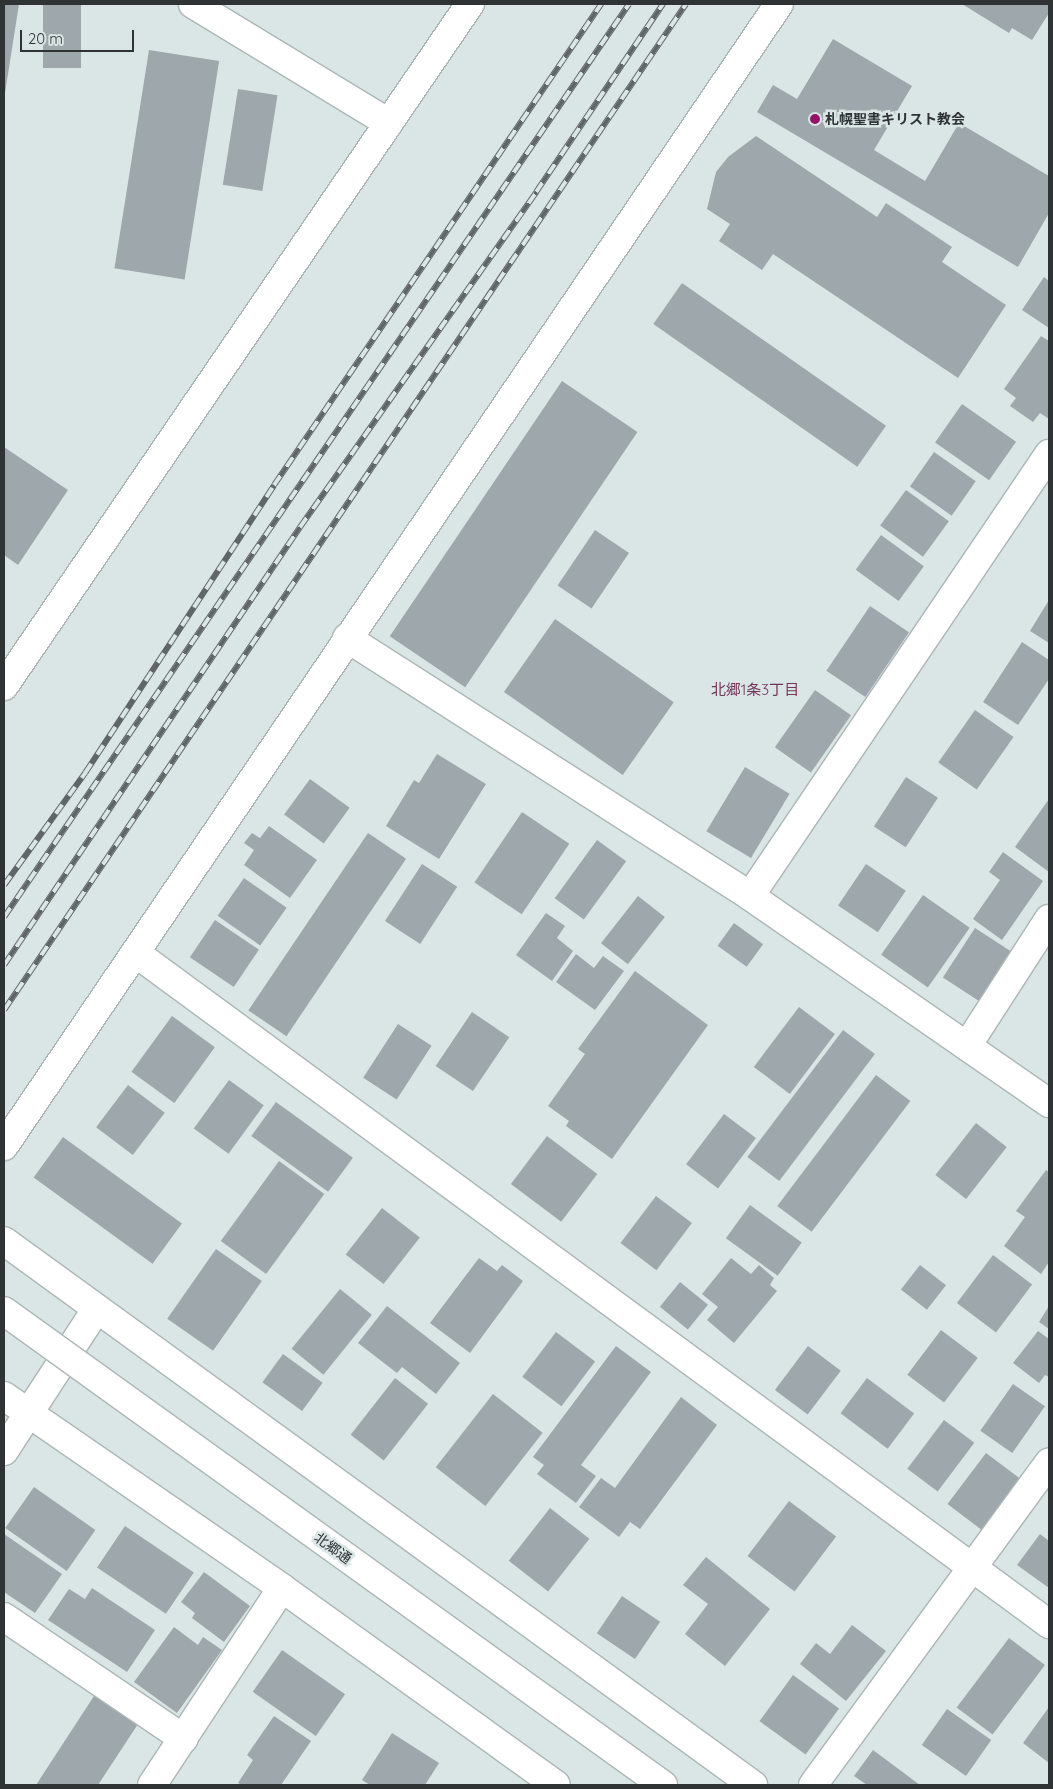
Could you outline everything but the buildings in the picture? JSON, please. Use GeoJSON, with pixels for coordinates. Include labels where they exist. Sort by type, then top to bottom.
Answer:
{"type":"FeatureCollection","features":[{"type":"Feature","properties":{"kind":"street"},"geometry":{"type":"LineString","coordinates":[[193,4],[389,123]]}},
{"type":"Feature","properties":{"kind":"street"},"geometry":{"type":"LineString","coordinates":[[4,686],[470,4]]}},
{"type":"Feature","properties":{"kind":"street"},"geometry":{"type":"LineString","coordinates":[[4,1146],[137,954],[347,638],[779,4]]}},
{"type":"Feature","properties":{"kind":"street"},"geometry":{"type":"LineString","coordinates":[[750,896],[1049,454]]}},
{"type":"Feature","properties":{"kind":"street"},"geometry":{"type":"LineString","coordinates":[[347,638],[750,896],[1049,1103]]}},
{"type":"Feature","properties":{"kind":"street"},"geometry":{"type":"LineString","coordinates":[[967,1046],[1049,919]]}},
{"type":"Feature","properties":{"kind":"street"},"geometry":{"type":"LineString","coordinates":[[137,954],[1049,1624]]}},
{"type":"Feature","properties":{"kind":"street"},"geometry":{"type":"LineString","coordinates":[[4,1241],[96,1310],[753,1785]]}},
{"type":"Feature","properties":{"kind":"street"},"geometry":{"type":"LineString","coordinates":[[4,1451],[96,1310]]}},
{"type":"Feature","properties":{"kind":"street","name":"北郷通"},"geometry":{"type":"LineString","coordinates":[[4,1311],[663,1785]]}},
{"type":"Feature","properties":{"kind":"street"},"geometry":{"type":"LineString","coordinates":[[4,1396],[282,1588],[556,1785]]}},
{"type":"Feature","properties":{"kind":"street"},"geometry":{"type":"LineString","coordinates":[[813,1785],[1049,1462]]}},
{"type":"Feature","properties":{"kind":"street"},"geometry":{"type":"LineString","coordinates":[[152,1785],[282,1588]]}},
{"type":"Feature","properties":{"kind":"street"},"geometry":{"type":"LineString","coordinates":[[4,1617],[184,1739]]}},
{"type":"Feature","properties":{"kind":"railway"},"geometry":{"type":"LineString","coordinates":[[4,885],[85,773],[274,485],[601,4]]}},
{"type":"Feature","properties":{"kind":"railway"},"geometry":{"type":"LineString","coordinates":[[4,917],[629,4]]}},
{"type":"Feature","properties":{"kind":"railway"},"geometry":{"type":"LineString","coordinates":[[4,965],[300,527],[536,192],[663,4]]}},
{"type":"Feature","properties":{"kind":"railway"},"geometry":{"type":"LineString","coordinates":[[4,1010],[686,4]]}},
{"type":"Feature","properties":{"kind":"place","name":"札幌聖書キリスト教会"},"geometry":{"type":"Point","coordinates":[815,119]}},
{"type":"Feature","properties":{"kind":"district","name":"北郷1条3丁目"},"geometry":{"type":"Point","coordinates":[755,690]}}]}
